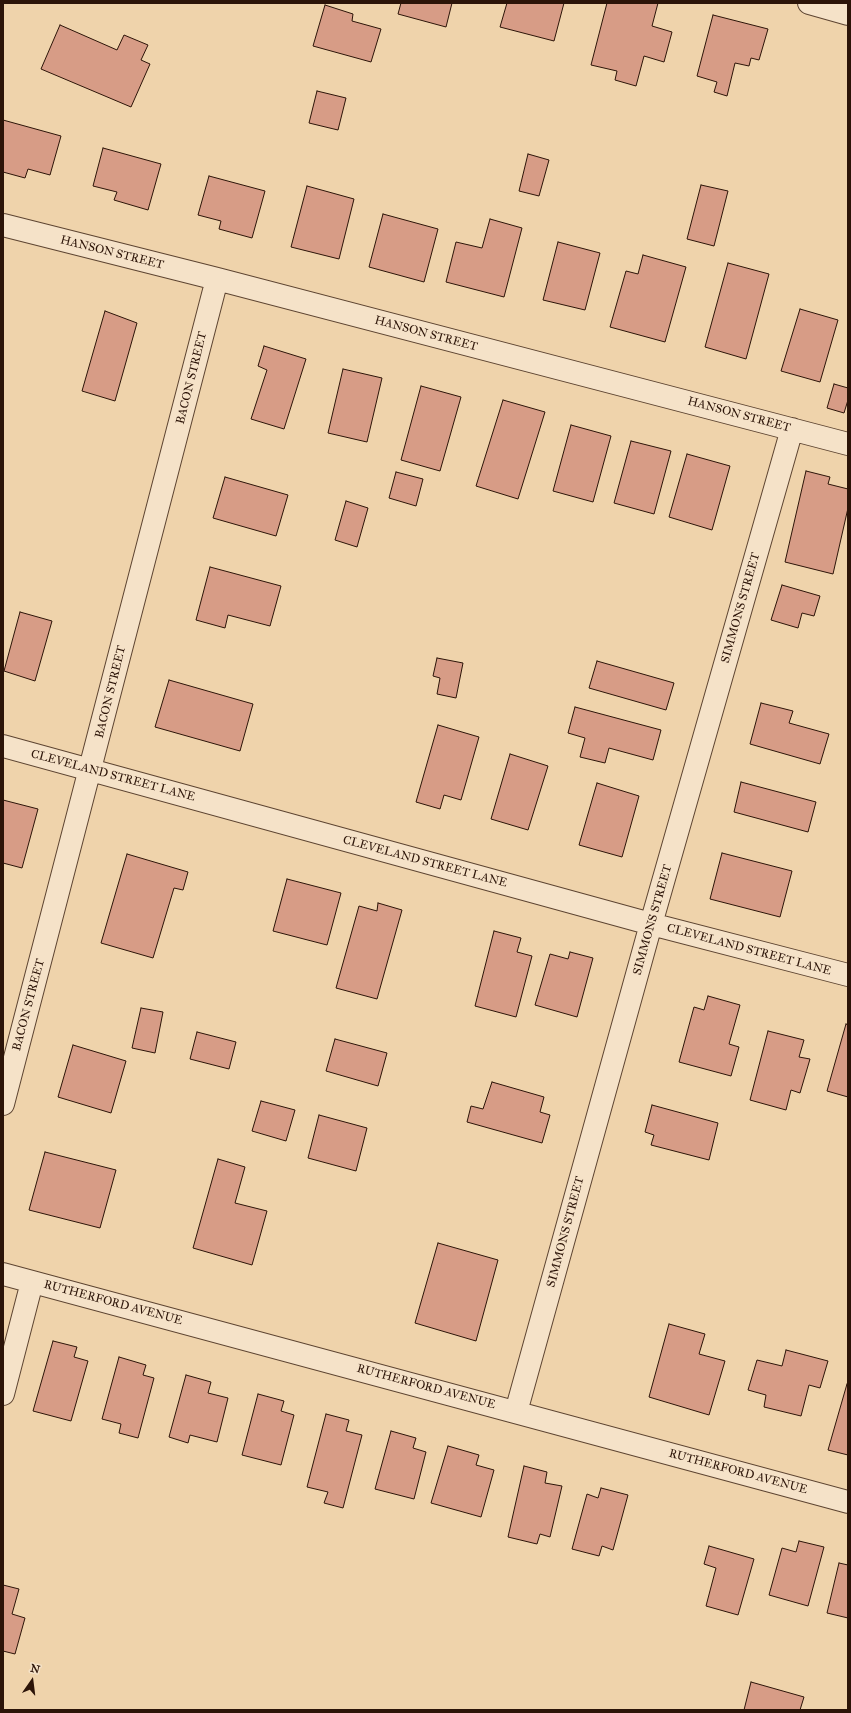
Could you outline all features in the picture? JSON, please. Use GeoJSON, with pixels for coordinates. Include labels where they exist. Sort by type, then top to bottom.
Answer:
{"type":"FeatureCollection","features":[{"type":"Feature","properties":{"kind":"street"},"geometry":{"type":"LineString","coordinates":[[809,3],[848,14]]}},
{"type":"Feature","properties":{"kind":"street","name":"HANSON STREET"},"geometry":{"type":"LineString","coordinates":[[3,225],[217,279],[848,444]]}},
{"type":"Feature","properties":{"kind":"street","name":"BACON STREET"},"geometry":{"type":"LineString","coordinates":[[3,1104],[91,770],[217,279]]}},
{"type":"Feature","properties":{"kind":"street","name":"SIMMONS STREET"},"geometry":{"type":"LineString","coordinates":[[516,1412],[651,924],[792,429]]}},
{"type":"Feature","properties":{"kind":"street","name":"CLEVELAND STREET LANE"},"geometry":{"type":"LineString","coordinates":[[3,746],[651,924],[848,975]]}},
{"type":"Feature","properties":{"kind":"street","name":"RUTHERFORD AVENUE"},"geometry":{"type":"LineString","coordinates":[[3,1274],[848,1502]]}},
{"type":"Feature","properties":{"kind":"street"},"geometry":{"type":"LineString","coordinates":[[3,1394],[32,1282]]}},
{"type":"Feature","properties":{"kind":"building"},"geometry":{"type":"Polygon","coordinates":[[[401,3],[452,3],[446,27],[398,14],[401,3]]]}},
{"type":"Feature","properties":{"kind":"building"},"geometry":{"type":"Polygon","coordinates":[[[507,3],[564,3],[554,41],[500,27],[507,3]]]}},
{"type":"Feature","properties":{"kind":"building"},"geometry":{"type":"Polygon","coordinates":[[[607,3],[658,3],[652,26],[672,32],[664,62],[644,56],[636,86],[615,80],[617,71],[591,65],[607,3]]]}},
{"type":"Feature","properties":{"kind":"building"},"geometry":{"type":"Polygon","coordinates":[[[325,5],[353,14],[352,21],[381,29],[371,62],[313,46],[325,5]]]}},
{"type":"Feature","properties":{"kind":"building"},"geometry":{"type":"Polygon","coordinates":[[[713,15],[768,29],[759,60],[751,58],[749,66],[735,63],[727,96],[714,92],[717,82],[697,76],[713,15]]]}},
{"type":"Feature","properties":{"kind":"building"},"geometry":{"type":"Polygon","coordinates":[[[60,25],[117,50],[124,35],[148,45],[141,60],[150,64],[131,107],[41,69],[60,25]]]}},
{"type":"Feature","properties":{"kind":"building"},"geometry":{"type":"Polygon","coordinates":[[[317,91],[346,98],[338,130],[309,123],[317,91]]]}},
{"type":"Feature","properties":{"kind":"building"},"geometry":{"type":"Polygon","coordinates":[[[3,120],[61,136],[50,175],[28,169],[25,178],[3,172],[3,120]]]}},
{"type":"Feature","properties":{"kind":"building"},"geometry":{"type":"Polygon","coordinates":[[[103,148],[161,164],[148,210],[114,200],[117,192],[93,186],[103,148]]]}},
{"type":"Feature","properties":{"kind":"building"},"geometry":{"type":"Polygon","coordinates":[[[528,154],[549,160],[539,196],[519,191],[528,154]]]}},
{"type":"Feature","properties":{"kind":"building"},"geometry":{"type":"Polygon","coordinates":[[[209,176],[265,191],[252,238],[219,229],[221,221],[198,215],[209,176]]]}},
{"type":"Feature","properties":{"kind":"building"},"geometry":{"type":"Polygon","coordinates":[[[701,185],[728,191],[714,246],[687,239],[701,185]]]}},
{"type":"Feature","properties":{"kind":"building"},"geometry":{"type":"Polygon","coordinates":[[[307,186],[354,199],[339,259],[291,247],[307,186]]]}},
{"type":"Feature","properties":{"kind":"building"},"geometry":{"type":"Polygon","coordinates":[[[383,214],[438,229],[424,282],[369,267],[383,214]]]}},
{"type":"Feature","properties":{"kind":"building"},"geometry":{"type":"Polygon","coordinates":[[[490,219],[522,228],[504,297],[446,282],[456,242],[482,248],[490,219]]]}},
{"type":"Feature","properties":{"kind":"building"},"geometry":{"type":"Polygon","coordinates":[[[558,242],[600,253],[585,310],[543,300],[558,242]]]}},
{"type":"Feature","properties":{"kind":"building"},"geometry":{"type":"Polygon","coordinates":[[[643,255],[686,267],[665,342],[610,327],[626,271],[638,274],[643,255]]]}},
{"type":"Feature","properties":{"kind":"building"},"geometry":{"type":"Polygon","coordinates":[[[728,263],[769,274],[746,359],[705,347],[728,263]]]}},
{"type":"Feature","properties":{"kind":"building"},"geometry":{"type":"Polygon","coordinates":[[[800,309],[838,320],[820,382],[781,371],[800,309]]]}},
{"type":"Feature","properties":{"kind":"building"},"geometry":{"type":"Polygon","coordinates":[[[105,311],[137,323],[115,401],[82,391],[105,311]]]}},
{"type":"Feature","properties":{"kind":"building"},"geometry":{"type":"Polygon","coordinates":[[[264,346],[306,359],[284,429],[251,419],[267,370],[258,366],[264,346]]]}},
{"type":"Feature","properties":{"kind":"building"},"geometry":{"type":"Polygon","coordinates":[[[343,369],[382,378],[367,442],[328,433],[343,369]]]}},
{"type":"Feature","properties":{"kind":"building"},"geometry":{"type":"Polygon","coordinates":[[[834,384],[848,388],[848,400],[844,413],[827,408],[834,384]]]}},
{"type":"Feature","properties":{"kind":"building"},"geometry":{"type":"Polygon","coordinates":[[[421,386],[461,397],[440,471],[401,460],[421,386]]]}},
{"type":"Feature","properties":{"kind":"building"},"geometry":{"type":"Polygon","coordinates":[[[503,400],[545,412],[518,499],[476,486],[503,400]]]}},
{"type":"Feature","properties":{"kind":"building"},"geometry":{"type":"Polygon","coordinates":[[[571,425],[611,436],[593,502],[553,491],[571,425]]]}},
{"type":"Feature","properties":{"kind":"building"},"geometry":{"type":"Polygon","coordinates":[[[631,441],[671,451],[654,514],[614,503],[631,441]]]}},
{"type":"Feature","properties":{"kind":"building"},"geometry":{"type":"Polygon","coordinates":[[[687,454],[730,466],[712,530],[669,517],[687,454]]]}},
{"type":"Feature","properties":{"kind":"building"},"geometry":{"type":"Polygon","coordinates":[[[806,471],[830,477],[828,484],[848,489],[848,508],[833,574],[785,562],[806,471]]]}},
{"type":"Feature","properties":{"kind":"building"},"geometry":{"type":"Polygon","coordinates":[[[396,472],[423,479],[416,506],[389,498],[396,472]]]}},
{"type":"Feature","properties":{"kind":"building"},"geometry":{"type":"Polygon","coordinates":[[[225,477],[288,495],[276,536],[213,518],[225,477]]]}},
{"type":"Feature","properties":{"kind":"building"},"geometry":{"type":"Polygon","coordinates":[[[346,501],[368,508],[357,547],[335,540],[346,501]]]}},
{"type":"Feature","properties":{"kind":"building"},"geometry":{"type":"Polygon","coordinates":[[[210,567],[281,586],[270,626],[228,615],[225,628],[196,620],[210,567]]]}},
{"type":"Feature","properties":{"kind":"building"},"geometry":{"type":"Polygon","coordinates":[[[782,585],[820,596],[814,616],[802,613],[798,628],[771,620],[782,585]]]}},
{"type":"Feature","properties":{"kind":"building"},"geometry":{"type":"Polygon","coordinates":[[[20,612],[52,621],[35,681],[4,671],[20,612]]]}},
{"type":"Feature","properties":{"kind":"building"},"geometry":{"type":"Polygon","coordinates":[[[437,658],[463,663],[456,698],[437,694],[440,678],[433,676],[437,658]]]}},
{"type":"Feature","properties":{"kind":"building"},"geometry":{"type":"Polygon","coordinates":[[[597,661],[674,683],[666,710],[589,688],[597,661]]]}},
{"type":"Feature","properties":{"kind":"building"},"geometry":{"type":"Polygon","coordinates":[[[169,680],[253,704],[240,751],[155,727],[169,680]]]}},
{"type":"Feature","properties":{"kind":"building"},"geometry":{"type":"Polygon","coordinates":[[[761,703],[793,711],[789,723],[829,734],[820,764],[750,744],[761,703]]]}},
{"type":"Feature","properties":{"kind":"building"},"geometry":{"type":"Polygon","coordinates":[[[575,707],[661,730],[653,760],[609,748],[605,763],[580,757],[585,738],[568,733],[575,707]]]}},
{"type":"Feature","properties":{"kind":"building"},"geometry":{"type":"Polygon","coordinates":[[[438,725],[479,737],[461,800],[444,795],[440,809],[416,802],[438,725]]]}},
{"type":"Feature","properties":{"kind":"building"},"geometry":{"type":"Polygon","coordinates":[[[510,754],[548,766],[528,830],[491,819],[510,754]]]}},
{"type":"Feature","properties":{"kind":"building"},"geometry":{"type":"Polygon","coordinates":[[[741,782],[816,802],[808,832],[734,812],[741,782]]]}},
{"type":"Feature","properties":{"kind":"building"},"geometry":{"type":"Polygon","coordinates":[[[597,783],[639,796],[622,857],[579,845],[597,783]]]}},
{"type":"Feature","properties":{"kind":"building"},"geometry":{"type":"Polygon","coordinates":[[[3,800],[38,809],[22,868],[3,863],[3,800]]]}},
{"type":"Feature","properties":{"kind":"building"},"geometry":{"type":"Polygon","coordinates":[[[722,853],[792,871],[780,917],[710,899],[722,853]]]}},
{"type":"Feature","properties":{"kind":"building"},"geometry":{"type":"Polygon","coordinates":[[[127,854],[188,872],[183,890],[174,888],[153,958],[101,943],[127,854]]]}},
{"type":"Feature","properties":{"kind":"building"},"geometry":{"type":"Polygon","coordinates":[[[287,879],[341,893],[327,945],[273,931],[287,879]]]}},
{"type":"Feature","properties":{"kind":"building"},"geometry":{"type":"Polygon","coordinates":[[[378,903],[402,910],[377,999],[336,988],[359,906],[377,911],[378,903]]]}},
{"type":"Feature","properties":{"kind":"building"},"geometry":{"type":"Polygon","coordinates":[[[494,931],[521,938],[517,952],[532,956],[516,1017],[475,1006],[494,931]]]}},
{"type":"Feature","properties":{"kind":"building"},"geometry":{"type":"Polygon","coordinates":[[[570,952],[593,958],[577,1017],[535,1005],[550,954],[568,959],[570,952]]]}},
{"type":"Feature","properties":{"kind":"building"},"geometry":{"type":"Polygon","coordinates":[[[708,996],[740,1005],[729,1044],[739,1047],[731,1076],[679,1062],[694,1007],[704,1010],[708,996]]]}},
{"type":"Feature","properties":{"kind":"building"},"geometry":{"type":"Polygon","coordinates":[[[141,1008],[163,1012],[155,1053],[132,1048],[141,1008]]]}},
{"type":"Feature","properties":{"kind":"building"},"geometry":{"type":"Polygon","coordinates":[[[846,1024],[848,1025],[848,1097],[827,1091],[846,1024]]]}},
{"type":"Feature","properties":{"kind":"building"},"geometry":{"type":"Polygon","coordinates":[[[768,1031],[804,1040],[799,1057],[810,1059],[800,1093],[791,1090],[786,1110],[750,1100],[768,1031]]]}},
{"type":"Feature","properties":{"kind":"building"},"geometry":{"type":"Polygon","coordinates":[[[197,1032],[236,1042],[229,1069],[190,1059],[197,1032]]]}},
{"type":"Feature","properties":{"kind":"building"},"geometry":{"type":"Polygon","coordinates":[[[335,1039],[387,1053],[378,1086],[326,1071],[335,1039]]]}},
{"type":"Feature","properties":{"kind":"building"},"geometry":{"type":"Polygon","coordinates":[[[73,1045],[126,1061],[111,1113],[58,1097],[73,1045]]]}},
{"type":"Feature","properties":{"kind":"building"},"geometry":{"type":"Polygon","coordinates":[[[492,1082],[544,1097],[540,1112],[550,1115],[542,1143],[467,1122],[471,1106],[483,1109],[492,1082]]]}},
{"type":"Feature","properties":{"kind":"building"},"geometry":{"type":"Polygon","coordinates":[[[261,1101],[295,1110],[286,1141],[252,1131],[261,1101]]]}},
{"type":"Feature","properties":{"kind":"building"},"geometry":{"type":"Polygon","coordinates":[[[652,1105],[718,1123],[709,1160],[651,1145],[654,1135],[645,1132],[652,1105]]]}},
{"type":"Feature","properties":{"kind":"building"},"geometry":{"type":"Polygon","coordinates":[[[319,1115],[367,1128],[356,1171],[308,1158],[319,1115]]]}},
{"type":"Feature","properties":{"kind":"building"},"geometry":{"type":"Polygon","coordinates":[[[45,1152],[116,1170],[100,1228],[29,1210],[45,1152]]]}},
{"type":"Feature","properties":{"kind":"building"},"geometry":{"type":"Polygon","coordinates":[[[218,1159],[245,1167],[235,1203],[267,1211],[252,1265],[193,1248],[218,1159]]]}},
{"type":"Feature","properties":{"kind":"building"},"geometry":{"type":"Polygon","coordinates":[[[438,1243],[498,1260],[476,1341],[415,1323],[438,1243]]]}},
{"type":"Feature","properties":{"kind":"building"},"geometry":{"type":"Polygon","coordinates":[[[669,1324],[705,1334],[699,1354],[725,1361],[709,1415],[649,1397],[669,1324]]]}},
{"type":"Feature","properties":{"kind":"building"},"geometry":{"type":"Polygon","coordinates":[[[53,1341],[77,1347],[74,1357],[88,1361],[71,1421],[33,1411],[53,1341]]]}},
{"type":"Feature","properties":{"kind":"building"},"geometry":{"type":"Polygon","coordinates":[[[786,1350],[828,1361],[820,1388],[809,1385],[801,1416],[764,1407],[766,1395],[748,1390],[757,1360],[782,1366],[786,1350]]]}},
{"type":"Feature","properties":{"kind":"building"},"geometry":{"type":"Polygon","coordinates":[[[119,1357],[146,1365],[143,1375],[154,1378],[138,1438],[119,1433],[121,1424],[102,1419],[119,1357]]]}},
{"type":"Feature","properties":{"kind":"building"},"geometry":{"type":"Polygon","coordinates":[[[186,1375],[211,1382],[208,1393],[228,1398],[217,1442],[190,1435],[188,1443],[169,1437],[186,1375]]]}},
{"type":"Feature","properties":{"kind":"building"},"geometry":{"type":"Polygon","coordinates":[[[848,1384],[848,1455],[828,1450],[848,1384]]]}},
{"type":"Feature","properties":{"kind":"building"},"geometry":{"type":"Polygon","coordinates":[[[258,1394],[284,1401],[281,1411],[294,1415],[281,1465],[242,1455],[258,1394]]]}},
{"type":"Feature","properties":{"kind":"building"},"geometry":{"type":"Polygon","coordinates":[[[326,1414],[349,1420],[346,1431],[362,1435],[343,1508],[324,1503],[328,1492],[307,1487],[326,1414]]]}},
{"type":"Feature","properties":{"kind":"building"},"geometry":{"type":"Polygon","coordinates":[[[391,1431],[416,1438],[413,1448],[426,1452],[414,1499],[375,1489],[391,1431]]]}},
{"type":"Feature","properties":{"kind":"building"},"geometry":{"type":"Polygon","coordinates":[[[448,1446],[479,1455],[476,1465],[494,1470],[481,1517],[431,1503],[448,1446]]]}},
{"type":"Feature","properties":{"kind":"building"},"geometry":{"type":"Polygon","coordinates":[[[524,1466],[547,1472],[545,1483],[562,1486],[550,1537],[540,1534],[537,1544],[508,1537],[524,1466]]]}},
{"type":"Feature","properties":{"kind":"building"},"geometry":{"type":"Polygon","coordinates":[[[601,1488],[628,1495],[613,1550],[602,1546],[599,1556],[572,1549],[587,1494],[598,1498],[601,1488]]]}},
{"type":"Feature","properties":{"kind":"building"},"geometry":{"type":"Polygon","coordinates":[[[799,1541],[824,1547],[808,1606],[769,1595],[782,1548],[796,1552],[799,1541]]]}},
{"type":"Feature","properties":{"kind":"building"},"geometry":{"type":"Polygon","coordinates":[[[709,1546],[754,1559],[738,1615],[706,1606],[716,1568],[704,1564],[709,1546]]]}},
{"type":"Feature","properties":{"kind":"building"},"geometry":{"type":"Polygon","coordinates":[[[839,1563],[848,1565],[848,1618],[827,1613],[839,1563]]]}},
{"type":"Feature","properties":{"kind":"building"},"geometry":{"type":"Polygon","coordinates":[[[3,1585],[19,1589],[12,1614],[25,1618],[15,1654],[3,1651],[3,1585]]]}},
{"type":"Feature","properties":{"kind":"building"},"geometry":{"type":"Polygon","coordinates":[[[751,1682],[804,1697],[800,1710],[744,1710],[751,1682]]]}}]}
